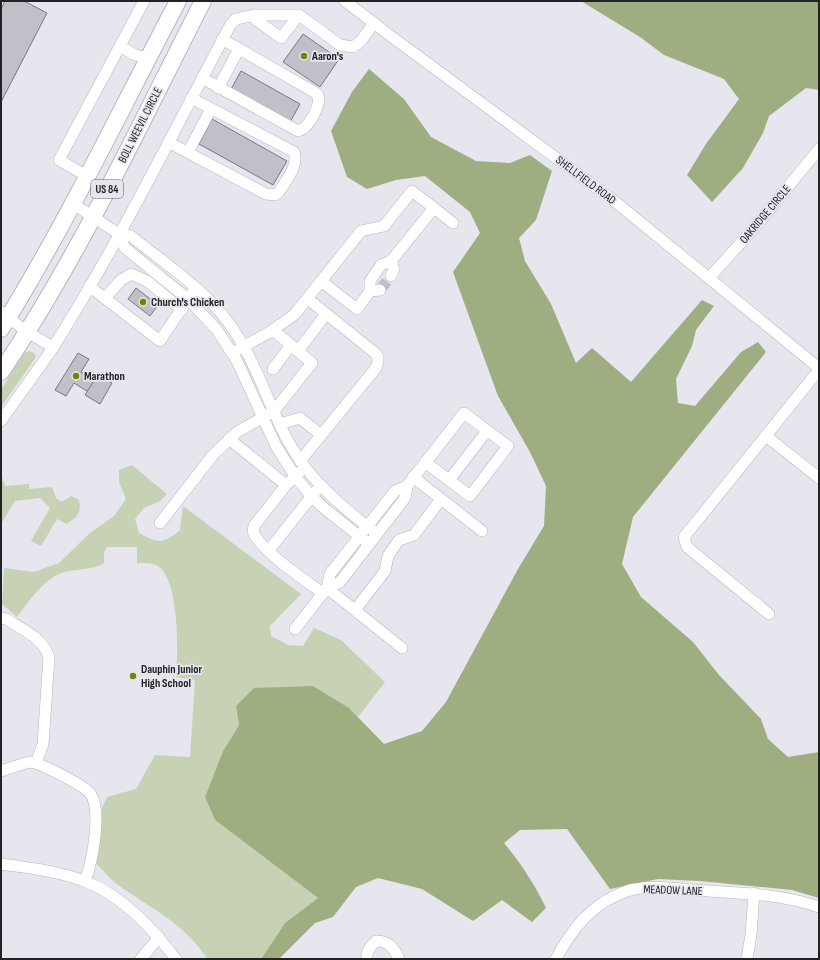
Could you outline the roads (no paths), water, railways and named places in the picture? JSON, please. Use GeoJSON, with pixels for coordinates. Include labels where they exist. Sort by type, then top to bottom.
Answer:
{"type":"FeatureCollection","features":[{"type":"Feature","properties":{"kind":"highway","name":"BOLL WEEVIL CIRCLE"},"geometry":{"type":"LineString","coordinates":[[1,372],[27,332],[93,216],[203,1]]}},
{"type":"Feature","properties":{"kind":"highway","name":"BOLL WEEVIL CIRCLE"},"geometry":{"type":"LineString","coordinates":[[3,320],[72,203],[138,78],[174,3]]}},
{"type":"Feature","properties":{"kind":"highway"},"geometry":{"type":"LineString","coordinates":[[148,58],[159,72],[158,90]]}},
{"type":"Feature","properties":{"kind":"street"},"geometry":{"type":"LineString","coordinates":[[86,176],[59,160],[144,1]]}},
{"type":"Feature","properties":{"kind":"street","name":"SHELLFIELD ROAD"},"geometry":{"type":"LineString","coordinates":[[346,1],[613,200],[819,369]]}},
{"type":"Feature","properties":{"kind":"street"},"geometry":{"type":"LineString","coordinates":[[1,421],[53,347],[119,234],[230,24],[236,19],[256,15],[299,16],[340,45],[353,47],[361,41],[374,23]]}},
{"type":"Feature","properties":{"kind":"street"},"geometry":{"type":"LineString","coordinates":[[256,15],[256,20],[281,38],[299,16]]}},
{"type":"Feature","properties":{"kind":"street"},"geometry":{"type":"LineString","coordinates":[[202,78],[298,131],[306,126],[318,104],[318,96],[314,92],[222,40]]}},
{"type":"Feature","properties":{"kind":"street"},"geometry":{"type":"LineString","coordinates":[[120,46],[133,54],[148,58]]}},
{"type":"Feature","properties":{"kind":"street"},"geometry":{"type":"LineString","coordinates":[[218,88],[239,49]]}},
{"type":"Feature","properties":{"kind":"street"},"geometry":{"type":"LineString","coordinates":[[133,54],[136,60],[138,78]]}},
{"type":"Feature","properties":{"kind":"street"},"geometry":{"type":"LineString","coordinates":[[168,142],[266,194],[275,195],[279,192],[295,165],[297,158],[294,152],[191,98]]}},
{"type":"Feature","properties":{"kind":"street"},"geometry":{"type":"LineString","coordinates":[[188,152],[211,109]]}},
{"type":"Feature","properties":{"kind":"street","name":"OAKRIDGE CIRCLE"},"geometry":{"type":"LineString","coordinates":[[709,278],[755,227],[819,148]]}},
{"type":"Feature","properties":{"kind":"street"},"geometry":{"type":"LineString","coordinates":[[232,353],[273,330],[294,315],[361,231],[384,226],[412,191],[454,223]]}},
{"type":"Feature","properties":{"kind":"street"},"geometry":{"type":"LineString","coordinates":[[72,203],[119,234],[131,236],[195,288],[228,322],[244,347],[280,424],[303,465],[320,487],[377,534]]}},
{"type":"Feature","properties":{"kind":"street"},"geometry":{"type":"LineString","coordinates":[[321,281],[357,310],[375,291],[370,280],[381,265],[391,261],[434,208]]}},
{"type":"Feature","properties":{"kind":"street"},"geometry":{"type":"LineString","coordinates":[[119,234],[125,248],[189,300],[217,330],[232,353],[276,446],[295,476],[311,496],[369,544]]}},
{"type":"Feature","properties":{"kind":"street"},"geometry":{"type":"LineString","coordinates":[[391,261],[394,269],[392,276]]}},
{"type":"Feature","properties":{"kind":"street"},"geometry":{"type":"LineString","coordinates":[[105,298],[120,280],[131,274],[147,281],[182,310]]}},
{"type":"Feature","properties":{"kind":"street"},"geometry":{"type":"LineString","coordinates":[[89,286],[160,341],[189,300],[195,288]]}},
{"type":"Feature","properties":{"kind":"street"},"geometry":{"type":"LineString","coordinates":[[308,299],[375,353],[378,357],[378,362],[366,381],[322,435],[295,476],[286,485],[254,526],[254,536],[269,550],[325,591],[355,610],[402,648]]}},
{"type":"Feature","properties":{"kind":"street"},"geometry":{"type":"LineString","coordinates":[[273,369],[326,314]]}},
{"type":"Feature","properties":{"kind":"street"},"geometry":{"type":"LineString","coordinates":[[3,320],[53,347]]}},
{"type":"Feature","properties":{"kind":"street"},"geometry":{"type":"LineString","coordinates":[[160,523],[213,455],[237,432],[274,411],[312,363],[273,330]]}},
{"type":"Feature","properties":{"kind":"street"},"geometry":{"type":"LineString","coordinates":[[769,614],[687,547],[684,537],[819,369]]}},
{"type":"Feature","properties":{"kind":"street"},"geometry":{"type":"LineString","coordinates":[[325,591],[330,574],[395,491],[410,482],[464,413],[508,446],[470,496],[426,462]]}},
{"type":"Feature","properties":{"kind":"street"},"geometry":{"type":"LineString","coordinates":[[280,424],[300,418],[322,435]]}},
{"type":"Feature","properties":{"kind":"street"},"geometry":{"type":"LineString","coordinates":[[449,480],[487,431]]}},
{"type":"Feature","properties":{"kind":"street"},"geometry":{"type":"LineString","coordinates":[[766,436],[819,478]]}},
{"type":"Feature","properties":{"kind":"street"},"geometry":{"type":"LineString","coordinates":[[229,439],[286,485]]}},
{"type":"Feature","properties":{"kind":"street"},"geometry":{"type":"LineString","coordinates":[[410,482],[441,499],[482,530]]}},
{"type":"Feature","properties":{"kind":"street"},"geometry":{"type":"LineString","coordinates":[[295,629],[325,591],[340,582],[405,498],[410,482]]}},
{"type":"Feature","properties":{"kind":"street"},"geometry":{"type":"LineString","coordinates":[[269,550],[311,496],[320,487]]}},
{"type":"Feature","properties":{"kind":"street"},"geometry":{"type":"LineString","coordinates":[[355,610],[385,571],[388,556],[399,540],[414,535],[441,499]]}},
{"type":"Feature","properties":{"kind":"street"},"geometry":{"type":"LineString","coordinates":[[1,618],[6,619],[41,642],[47,648],[49,657],[44,744],[36,763]]}},
{"type":"Feature","properties":{"kind":"street"},"geometry":{"type":"LineString","coordinates":[[1,770],[29,762],[36,763],[88,791],[94,799],[96,808],[92,862],[84,881]]}},
{"type":"Feature","properties":{"kind":"street"},"geometry":{"type":"LineString","coordinates":[[1,864],[41,870],[84,881],[105,891],[123,904],[158,937],[176,959]]}},
{"type":"Feature","properties":{"kind":"street","name":"MEADOW LANE"},"geometry":{"type":"LineString","coordinates":[[556,959],[569,937],[595,909],[614,896],[636,889],[754,894],[793,900],[819,907]]}},
{"type":"Feature","properties":{"kind":"street"},"geometry":{"type":"LineString","coordinates":[[747,959],[751,935],[754,894]]}},
{"type":"Feature","properties":{"kind":"street"},"geometry":{"type":"LineString","coordinates":[[141,959],[158,937]]}},
{"type":"Feature","properties":{"kind":"street"},"geometry":{"type":"LineString","coordinates":[[367,959],[366,953],[370,946],[376,941],[385,941],[395,949],[399,959]]}},
{"type":"Feature","properties":{"kind":"tunnel"},"geometry":{"type":"LineString","coordinates":[[380,290],[391,276]]}},
{"type":"Feature","properties":{"kind":"place","name":"Aaron's"},"geometry":{"type":"Point","coordinates":[304,56]}},
{"type":"Feature","properties":{"kind":"place","name":"Church's Chicken"},"geometry":{"type":"Point","coordinates":[143,302]}},
{"type":"Feature","properties":{"kind":"place","name":"Marathon"},"geometry":{"type":"Point","coordinates":[76,376]}},
{"type":"Feature","properties":{"kind":"place","name":"Dauphin Junior High School"},"geometry":{"type":"Point","coordinates":[133,676]}}]}
